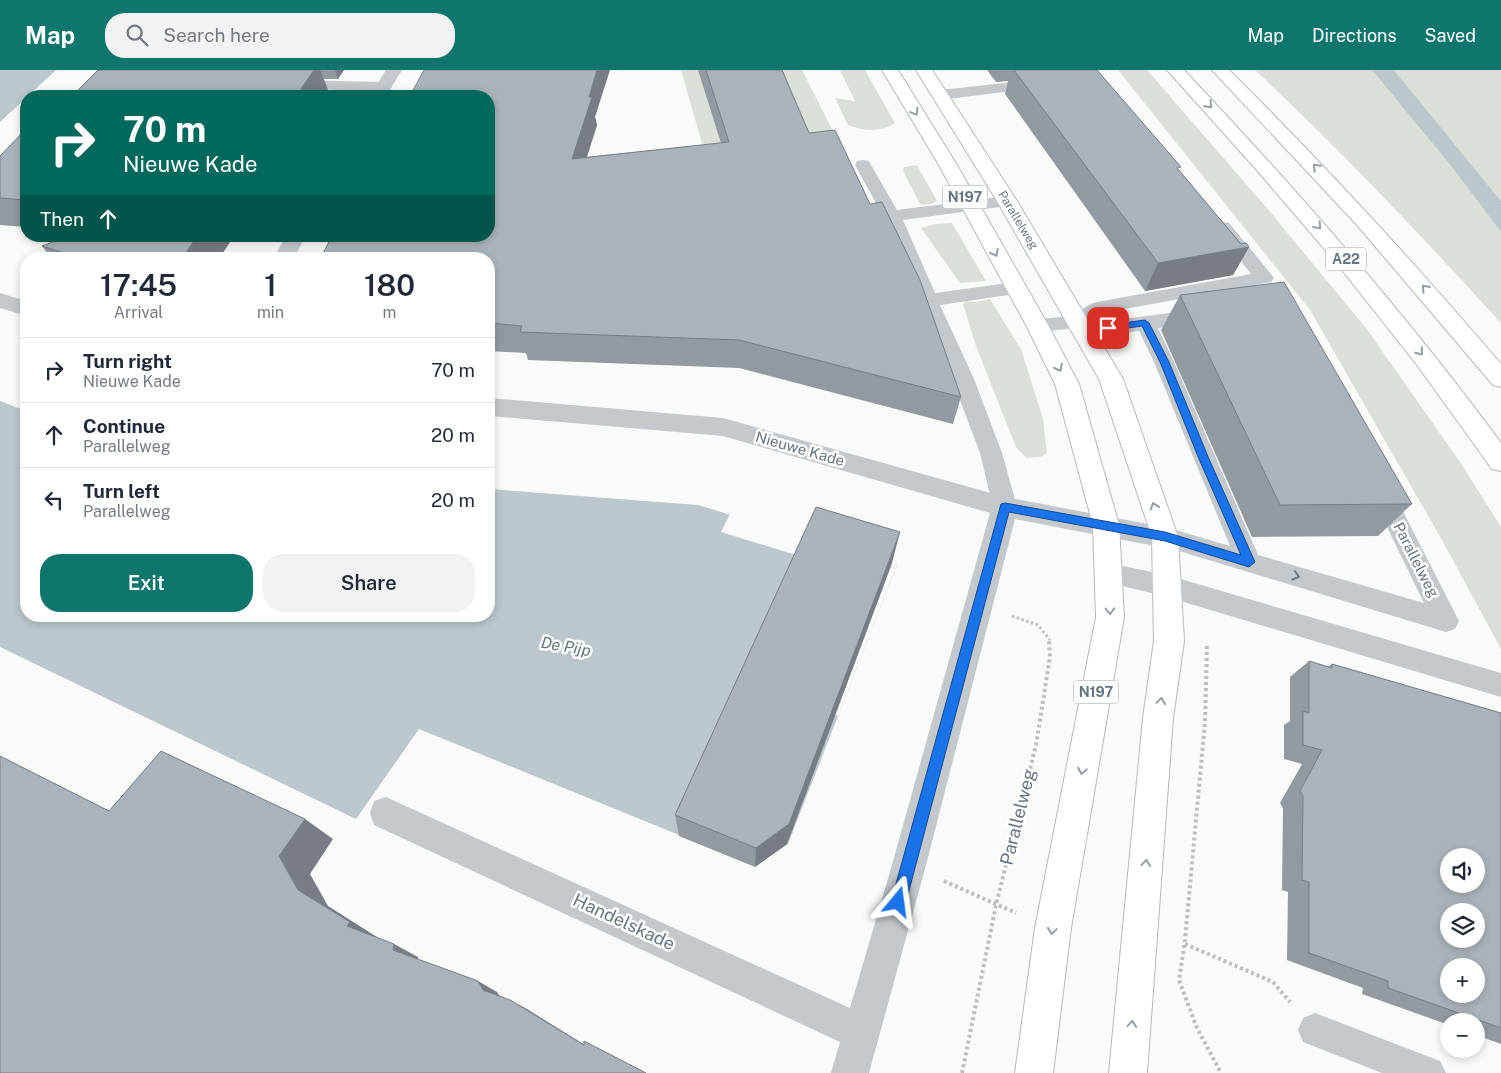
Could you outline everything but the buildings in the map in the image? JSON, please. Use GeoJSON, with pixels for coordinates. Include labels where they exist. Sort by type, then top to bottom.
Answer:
{"type":"FeatureCollection","features":[{"type":"Feature","properties":{"kind":"main road","name":"N197"},"geometry":{"type":"LineString","coordinates":[[890,70],[948,165],[1014,288],[1037,325],[1066,384],[1106,525],[1110,617],[1053,928],[1034,1073]]}},
{"type":"Feature","properties":{"kind":"main road","name":"Parallelweg"},"geometry":{"type":"LineString","coordinates":[[924,70],[1007,201],[1111,379],[1165,537],[1169,641],[1158,718],[1128,1073]]}},
{"type":"Feature","properties":{"kind":"main road","name":"A22"},"geometry":{"type":"LineString","coordinates":[[1175,70],[1256,156],[1363,279],[1501,462]]}},
{"type":"Feature","properties":{"kind":"main road","name":"A22"},"geometry":{"type":"LineString","coordinates":[[1220,70],[1322,174],[1440,306],[1501,379]]}},
{"type":"Feature","properties":{"kind":"street"},"geometry":{"type":"LineString","coordinates":[[382,90],[394,70]]}},
{"type":"Feature","properties":{"kind":"street"},"geometry":{"type":"LineString","coordinates":[[0,300],[20,307]]}},
{"type":"Feature","properties":{"kind":"street","name":"Nieuwe Kade"},"geometry":{"type":"LineString","coordinates":[[495,408],[723,427],[1005,507],[1106,525]]}},
{"type":"Feature","properties":{"kind":"street"},"geometry":{"type":"LineString","coordinates":[[850,1073],[909,865],[1005,507]]}},
{"type":"Feature","properties":{"kind":"street","name":"Parallelweg"},"geometry":{"type":"LineString","coordinates":[[1106,525],[1165,537]]}},
{"type":"Feature","properties":{"kind":"street","name":"Handelskade"},"geometry":{"type":"LineString","coordinates":[[386,813],[861,1032]]}},
{"type":"Feature","properties":{"kind":"lane"},"geometry":{"type":"LineString","coordinates":[[940,95],[1053,82]]}},
{"type":"Feature","properties":{"kind":"lane"},"geometry":{"type":"LineString","coordinates":[[277,85],[351,90]]}},
{"type":"Feature","properties":{"kind":"lane"},"geometry":{"type":"LineString","coordinates":[[863,165],[892,216],[963,379],[991,452],[1005,507]]}},
{"type":"Feature","properties":{"kind":"lane"},"geometry":{"type":"LineString","coordinates":[[892,216],[1007,201]]}},
{"type":"Feature","properties":{"kind":"lane"},"geometry":{"type":"LineString","coordinates":[[1077,321],[1098,308],[1264,278],[1214,216]]}},
{"type":"Feature","properties":{"kind":"lane"},"geometry":{"type":"LineString","coordinates":[[929,300],[1014,288]]}},
{"type":"Feature","properties":{"kind":"lane"},"geometry":{"type":"LineString","coordinates":[[1037,325],[1077,321],[1108,328],[1225,314]]}},
{"type":"Feature","properties":{"kind":"lane"},"geometry":{"type":"LineString","coordinates":[[1145,323],[1164,362],[1249,562]]}},
{"type":"Feature","properties":{"kind":"lane","name":"Parallelweg"},"geometry":{"type":"LineString","coordinates":[[1165,537],[1446,621],[1371,470]]}},
{"type":"Feature","properties":{"kind":"lane"},"geometry":{"type":"LineString","coordinates":[[1108,573],[1167,586],[1501,685]]}},
{"type":"Feature","properties":{"kind":"lane"},"geometry":{"type":"LineString","coordinates":[[1315,1030],[1428,1073]]}},
{"type":"Feature","properties":{"kind":"path","name":"Parallelweg"},"geometry":{"type":"LineString","coordinates":[[962,1073],[996,904],[1036,745],[1050,657],[1050,640],[1038,625],[979,603]]}},
{"type":"Feature","properties":{"kind":"path"},"geometry":{"type":"LineString","coordinates":[[909,865],[996,904]]}},
{"type":"Feature","properties":{"kind":"path"},"geometry":{"type":"LineString","coordinates":[[1185,944],[1273,982],[1315,1030]]}},
{"type":"Feature","properties":{"kind":"path"},"geometry":{"type":"LineString","coordinates":[[1179,980],[1197,1028],[1221,1073]]}},
{"type":"Feature","properties":{"kind":"shaded area"},"geometry":{"type":"Polygon","coordinates":[[[681,70],[802,70],[834,133],[704,150],[681,70]]]}},
{"type":"Feature","properties":{"kind":"shaded area"},"geometry":{"type":"Polygon","coordinates":[[[840,70],[865,70],[895,123],[878,130],[860,129],[848,125],[835,98],[855,101],[840,70]]]}},
{"type":"Feature","properties":{"kind":"shaded area"},"geometry":{"type":"Polygon","coordinates":[[[1118,70],[1147,70],[1266,207],[1366,328],[1462,465],[1501,527],[1501,649],[1442,540],[1310,310],[1118,70]]]}},
{"type":"Feature","properties":{"kind":"shaded area"},"geometry":{"type":"Polygon","coordinates":[[[1255,70],[1372,70],[1451,166],[1501,232],[1501,323],[1381,194],[1255,70]]]}},
{"type":"Feature","properties":{"kind":"shaded area"},"geometry":{"type":"Polygon","coordinates":[[[1394,70],[1501,70],[1501,201],[1394,70]]]}},
{"type":"Feature","properties":{"kind":"shaded area"},"geometry":{"type":"Polygon","coordinates":[[[917,165],[937,201],[924,205],[920,204],[903,171],[904,167],[917,165]]]}},
{"type":"Feature","properties":{"kind":"shaded area"},"geometry":{"type":"Polygon","coordinates":[[[952,223],[986,281],[960,283],[921,228],[936,224],[952,223]]]}},
{"type":"Feature","properties":{"kind":"shaded area"},"geometry":{"type":"Polygon","coordinates":[[[990,299],[1021,349],[1043,419],[1047,453],[1040,457],[1026,458],[1016,447],[976,346],[963,304],[966,301],[976,302],[990,299]]]}},
{"type":"Feature","properties":{"kind":"water"},"geometry":{"type":"Polygon","coordinates":[[[0,70],[56,70],[34,90],[20,90],[20,103],[0,122],[0,70]]]}},
{"type":"Feature","properties":{"kind":"water"},"geometry":{"type":"Polygon","coordinates":[[[1372,70],[1394,70],[1501,201],[1501,232],[1451,166],[1372,70]]]}},
{"type":"Feature","properties":{"kind":"water","name":"De Pijp"},"geometry":{"type":"Polygon","coordinates":[[[0,401],[20,409],[20,622],[495,622],[495,489],[698,505],[897,565],[788,844],[755,866],[419,729],[356,819],[0,647],[0,401]]]}},
{"type":"Feature","properties":{"kind":"pier"},"geometry":{"type":"Polygon","coordinates":[[[730,514],[897,565],[838,716],[814,709],[812,560],[721,532],[730,514]]]}},
{"type":"Feature","properties":{"kind":"route"},"geometry":{"type":"LineString","coordinates":[[898,902],[1005,507],[1165,537],[1249,562],[1164,362],[1145,323],[1108,328]]}}]}
